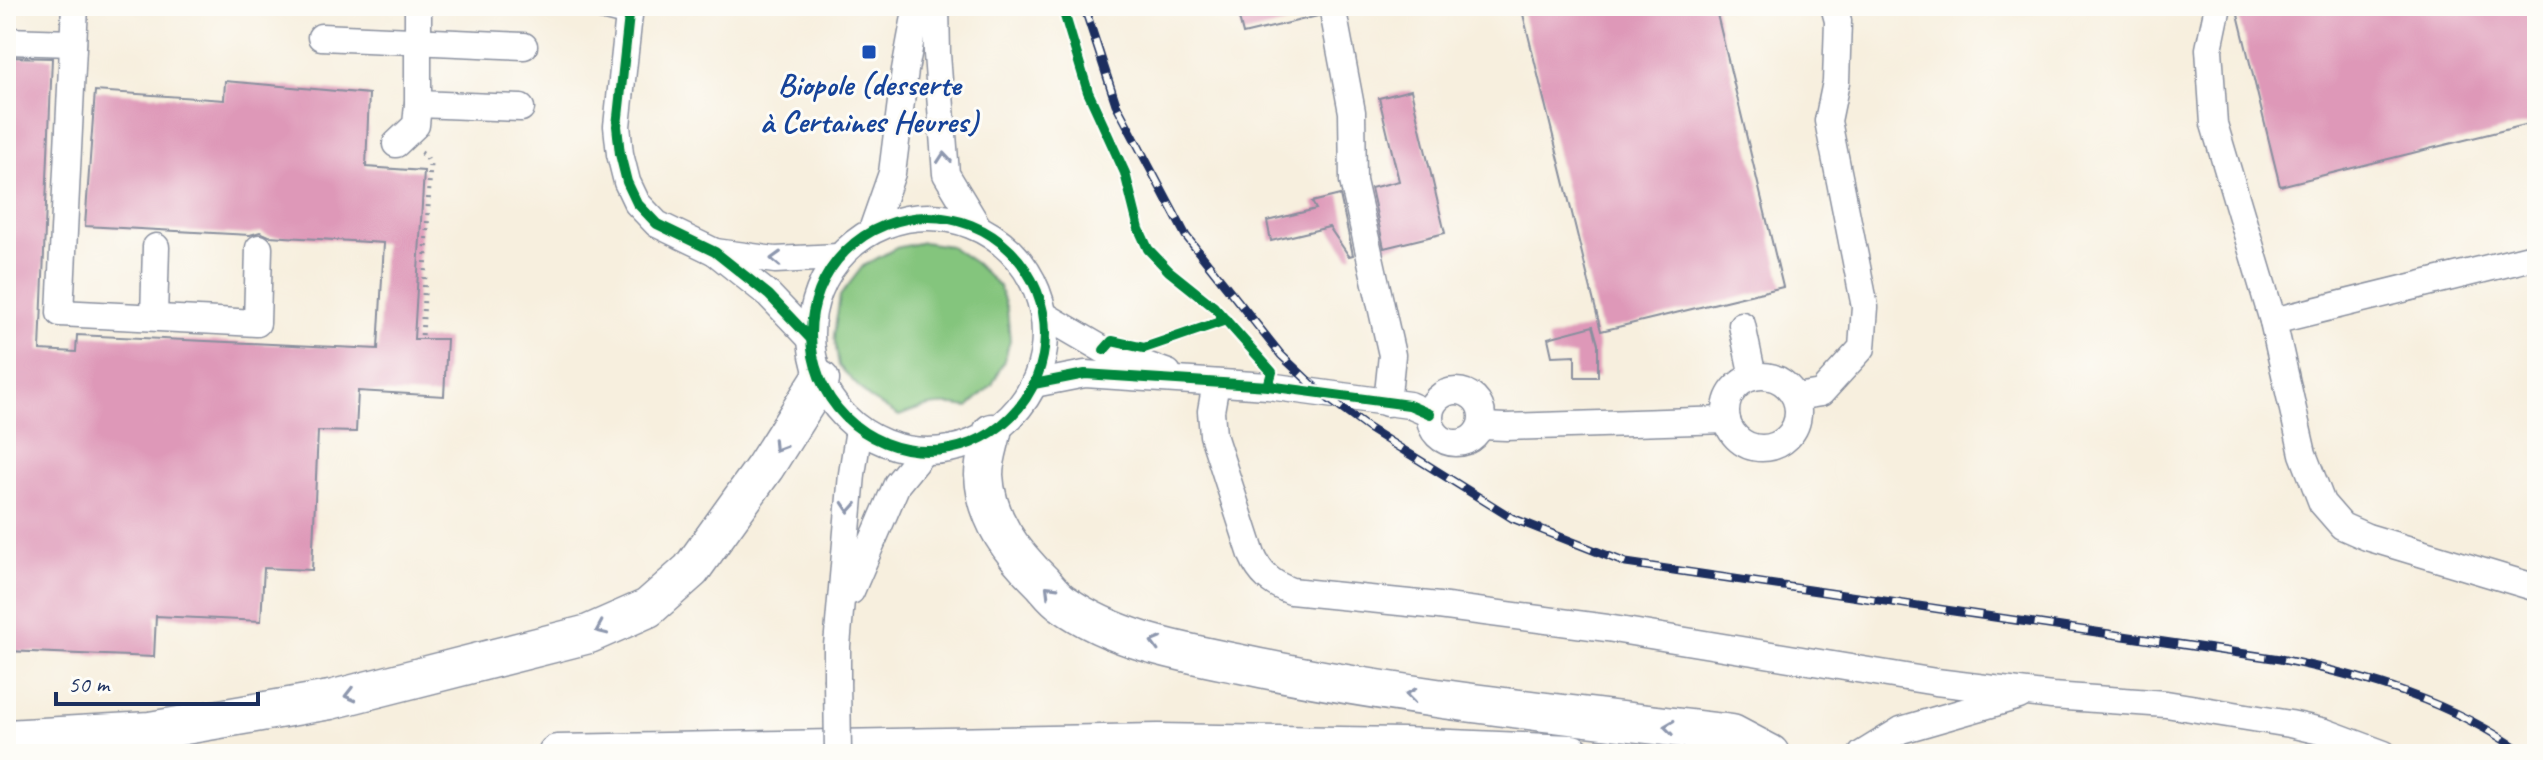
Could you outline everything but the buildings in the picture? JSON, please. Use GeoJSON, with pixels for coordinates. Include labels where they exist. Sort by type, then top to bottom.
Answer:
{"type":"FeatureCollection","features":[{"type":"Feature","properties":{"kind":"highway"},"geometry":{"type":"LineString","coordinates":[[6,739],[150,731],[330,700],[601,629],[648,608],[691,570],[765,467],[820,380]]}},
{"type":"Feature","properties":{"kind":"highway"},"geometry":{"type":"LineString","coordinates":[[992,433],[984,471],[987,501],[998,530],[1030,571],[1064,604],[1115,632],[1198,655],[1321,682],[1732,734],[1770,754]]}},
{"type":"Feature","properties":{"kind":"highway"},"geometry":{"type":"LineString","coordinates":[[557,754],[1158,743],[1403,747],[1572,754]]}},
{"type":"Feature","properties":{"kind":"street"},"geometry":{"type":"LineString","coordinates":[[75,6],[60,313],[257,323],[259,248]]}},
{"type":"Feature","properties":{"kind":"street"},"geometry":{"type":"LineString","coordinates":[[404,147],[416,125],[418,6]]}},
{"type":"Feature","properties":{"kind":"street"},"geometry":{"type":"LineString","coordinates":[[601,6],[630,10],[617,126],[627,182],[637,203],[657,224],[715,252],[769,295],[810,338]]}},
{"type":"Feature","properties":{"kind":"street"},"geometry":{"type":"LineString","coordinates":[[872,230],[892,173],[917,6]]}},
{"type":"Feature","properties":{"kind":"street"},"geometry":{"type":"LineString","coordinates":[[936,6],[946,174],[978,227]]}},
{"type":"Feature","properties":{"kind":"street"},"geometry":{"type":"LineString","coordinates":[[1332,6],[1352,112],[1353,181],[1392,355],[1387,403]]}},
{"type":"Feature","properties":{"kind":"street"},"geometry":{"type":"LineString","coordinates":[[1796,397],[1821,393],[1862,348],[1865,307],[1828,121],[1836,82],[1838,21],[1834,6]]}},
{"type":"Feature","properties":{"kind":"street"},"geometry":{"type":"LineString","coordinates":[[2218,6],[2209,49],[2214,124],[2273,321],[2303,454],[2322,503],[2342,526],[2367,537],[2537,588]]}},
{"type":"Feature","properties":{"kind":"street"},"geometry":{"type":"LineString","coordinates":[[321,37],[524,46]]}},
{"type":"Feature","properties":{"kind":"street"},"geometry":{"type":"LineString","coordinates":[[6,41],[73,43]]}},
{"type":"Feature","properties":{"kind":"street"},"geometry":{"type":"LineString","coordinates":[[418,104],[521,108]]}},
{"type":"Feature","properties":{"kind":"street"},"geometry":{"type":"LineString","coordinates":[[943,216],[978,227],[1002,242],[1022,263],[1036,288],[1044,315],[1045,339],[1042,362],[1034,384],[1016,412],[992,433],[958,448],[923,452],[889,445],[859,429],[836,407],[820,380],[810,338],[816,295],[838,257],[872,230],[906,217],[943,216]]}},
{"type":"Feature","properties":{"kind":"street"},"geometry":{"type":"LineString","coordinates":[[154,317],[156,247]]}},
{"type":"Feature","properties":{"kind":"street"},"geometry":{"type":"LineString","coordinates":[[715,252],[775,260],[838,257]]}},
{"type":"Feature","properties":{"kind":"street"},"geometry":{"type":"LineString","coordinates":[[2273,321],[2537,256]]}},
{"type":"Feature","properties":{"kind":"street"},"geometry":{"type":"LineString","coordinates":[[1044,315],[1104,350],[1190,382]]}},
{"type":"Feature","properties":{"kind":"street"},"geometry":{"type":"LineString","coordinates":[[1742,325],[1753,377]]}},
{"type":"Feature","properties":{"kind":"street"},"geometry":{"type":"LineString","coordinates":[[1034,384],[1085,374],[1268,386],[1409,405],[1430,414]]}},
{"type":"Feature","properties":{"kind":"street"},"geometry":{"type":"LineString","coordinates":[[1770,376],[1786,383],[1796,397],[1799,414],[1794,431],[1782,443],[1765,449],[1748,446],[1734,435],[1727,420],[1727,402],[1737,386],[1753,377],[1770,376]]}},
{"type":"Feature","properties":{"kind":"street"},"geometry":{"type":"LineString","coordinates":[[1216,383],[1211,411],[1213,435],[1256,565],[1270,581],[1291,591],[1607,628],[1936,682],[2166,704],[2325,732],[2384,754]]}},
{"type":"Feature","properties":{"kind":"street"},"geometry":{"type":"LineString","coordinates":[[1455,390],[1468,393],[1478,401],[1483,413],[1482,426],[1475,437],[1464,443],[1451,443],[1439,438],[1431,427],[1430,414],[1434,402],[1443,393],[1455,390]]}},
{"type":"Feature","properties":{"kind":"street"},"geometry":{"type":"LineString","coordinates":[[1482,426],[1727,420]]}},
{"type":"Feature","properties":{"kind":"street"},"geometry":{"type":"LineString","coordinates":[[838,754],[837,678],[841,613],[852,474],[859,429]]}},
{"type":"Feature","properties":{"kind":"street"},"geometry":{"type":"LineString","coordinates":[[841,613],[897,484],[923,452]]}},
{"type":"Feature","properties":{"kind":"street"},"geometry":{"type":"LineString","coordinates":[[1862,754],[1901,730],[2030,693]]}},
{"type":"Feature","properties":{"kind":"path"},"geometry":{"type":"LineString","coordinates":[[404,147],[426,156],[430,164],[422,339]]}},
{"type":"Feature","properties":{"kind":"green space"},"geometry":{"type":"Polygon","coordinates":[[[923,242],[950,246],[975,263],[999,286],[1007,309],[1010,341],[992,385],[968,407],[933,406],[899,416],[869,398],[839,366],[834,335],[840,296],[863,266],[896,248],[923,242]]]}},
{"type":"Feature","properties":{"kind":"railway"},"geometry":{"type":"LineString","coordinates":[[1084,6],[1116,104],[1186,236],[1281,355],[1322,394],[1368,428],[1512,518],[1626,563],[2312,666],[2376,683],[2438,705],[2497,735],[2525,754]]}},
{"type":"Feature","properties":{"kind":"cycle path"},"geometry":{"type":"LineString","coordinates":[[630,6],[617,126],[627,182],[637,203],[657,224],[715,252],[769,295],[810,338]]}},
{"type":"Feature","properties":{"kind":"cycle path"},"geometry":{"type":"LineString","coordinates":[[1062,6],[1088,92],[1125,173],[1139,229],[1148,249],[1169,271],[1214,307],[1272,372],[1268,386]]}},
{"type":"Feature","properties":{"kind":"cycle path"},"geometry":{"type":"LineString","coordinates":[[928,217],[951,219],[973,226],[1011,251],[1036,289],[1043,311],[1045,334],[1043,357],[1036,379],[1011,417],[973,442],[951,449],[928,451],[905,449],[883,442],[845,417],[820,379],[813,357],[811,334],[813,311],[820,289],[845,251],[883,226],[905,219],[928,217]]}},
{"type":"Feature","properties":{"kind":"cycle path"},"geometry":{"type":"LineString","coordinates":[[1104,350],[1112,341],[1144,348],[1226,320]]}},
{"type":"Feature","properties":{"kind":"cycle path"},"geometry":{"type":"LineString","coordinates":[[1034,384],[1085,374],[1268,386],[1409,405],[1430,414]]}},
{"type":"Feature","properties":{"kind":"place","name":"Biopole (desserte à Certaines Heures)"},"geometry":{"type":"Point","coordinates":[869,52]}}]}
